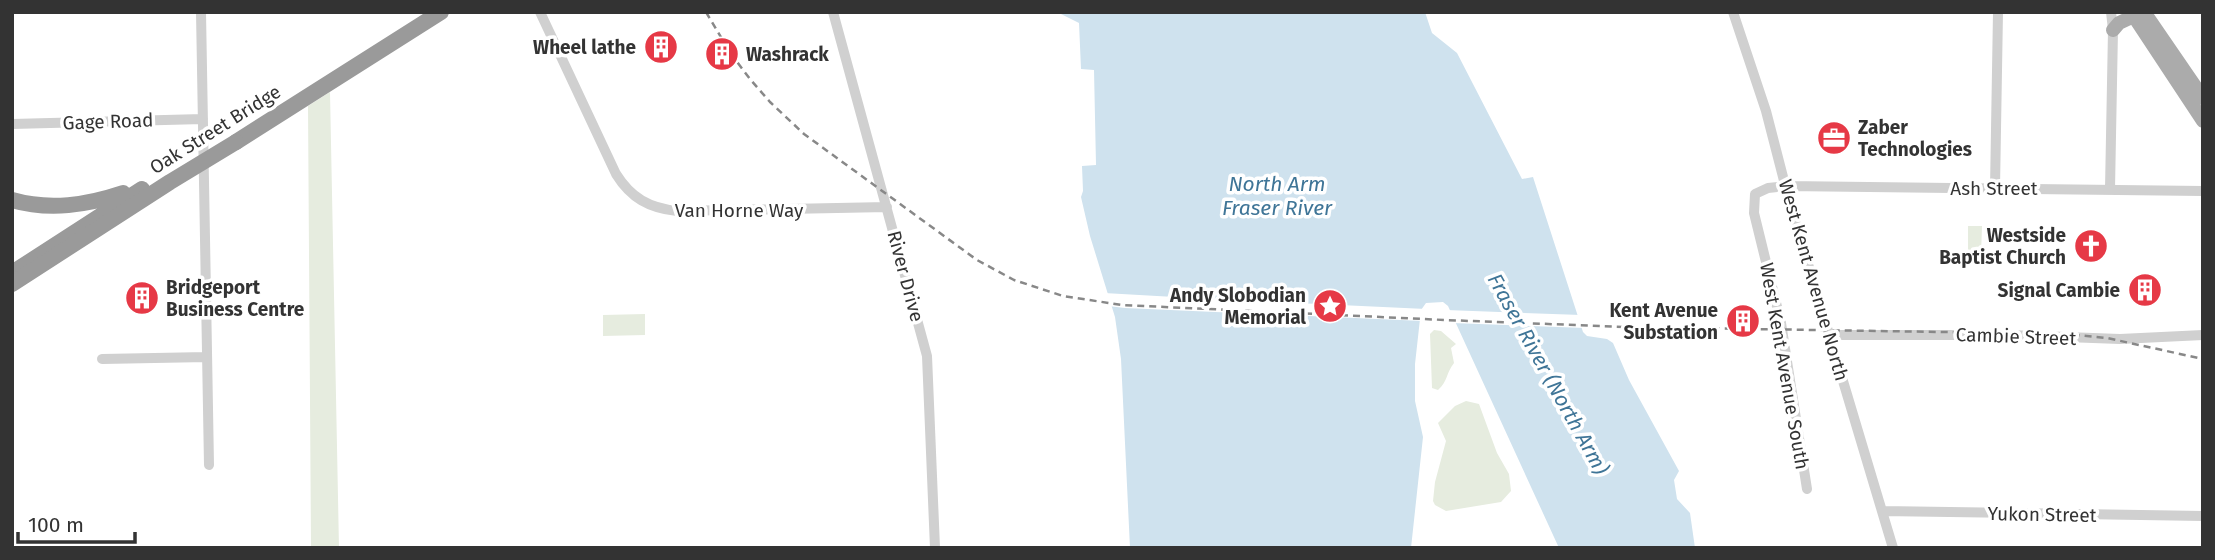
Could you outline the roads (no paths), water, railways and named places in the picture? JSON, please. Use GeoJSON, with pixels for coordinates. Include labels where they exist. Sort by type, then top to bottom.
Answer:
{"type":"FeatureCollection","features":[{"type":"Feature","properties":{"kind":"highway","name":"Oak Street Bridge"},"geometry":{"type":"LineString","coordinates":[[12,273],[426,12]]}},
{"type":"Feature","properties":{"kind":"highway","name":"Oak Street Bridge"},"geometry":{"type":"LineString","coordinates":[[12,284],[442,12]]}},
{"type":"Feature","properties":{"kind":"highway"},"geometry":{"type":"LineString","coordinates":[[12,200],[63,206],[142,189]]}},
{"type":"Feature","properties":{"kind":"main road"},"geometry":{"type":"LineString","coordinates":[[2113,30],[2119,23],[2141,15],[2203,98]]}},
{"type":"Feature","properties":{"kind":"main road"},"geometry":{"type":"LineString","coordinates":[[2191,81],[2203,121]]}},
{"type":"Feature","properties":{"kind":"street"},"geometry":{"type":"LineString","coordinates":[[201,12],[209,466]]}},
{"type":"Feature","properties":{"kind":"street","name":"Van Horne Way"},"geometry":{"type":"LineString","coordinates":[[540,12],[616,174],[631,194],[644,203],[677,211],[887,207]]}},
{"type":"Feature","properties":{"kind":"street","name":"River Drive"},"geometry":{"type":"LineString","coordinates":[[833,12],[927,356],[935,548]]}},
{"type":"Feature","properties":{"kind":"street","name":"West Kent Avenue North"},"geometry":{"type":"LineString","coordinates":[[1733,12],[1766,111],[1828,335],[1892,548]]}},
{"type":"Feature","properties":{"kind":"street"},"geometry":{"type":"LineString","coordinates":[[1995,188],[1998,12]]}},
{"type":"Feature","properties":{"kind":"street"},"geometry":{"type":"LineString","coordinates":[[2110,12],[2113,30],[2110,188]]}},
{"type":"Feature","properties":{"kind":"street","name":"Gage Road"},"geometry":{"type":"LineString","coordinates":[[12,124],[203,119]]}},
{"type":"Feature","properties":{"kind":"street","name":"Ash Street"},"geometry":{"type":"LineString","coordinates":[[1786,186],[2203,191]]}},
{"type":"Feature","properties":{"kind":"street","name":"West Kent Avenue South"},"geometry":{"type":"LineString","coordinates":[[1786,186],[1755,194],[1754,214],[1781,323],[1807,489]]}},
{"type":"Feature","properties":{"kind":"street","name":"Cambie Street"},"geometry":{"type":"LineString","coordinates":[[1828,335],[2008,335],[2120,339],[2203,335]]}},
{"type":"Feature","properties":{"kind":"street"},"geometry":{"type":"LineString","coordinates":[[102,359],[207,357]]}},
{"type":"Feature","properties":{"kind":"street","name":"Yukon Street"},"geometry":{"type":"LineString","coordinates":[[1882,511],[2203,516]]}},
{"type":"Feature","properties":{"kind":"water","name":"North Arm Fraser River"},"geometry":{"type":"Polygon","coordinates":[[[1057,12],[1425,12],[1432,33],[1457,53],[1522,179],[1533,177],[1583,332],[1587,336],[1607,339],[1613,343],[1629,380],[1679,471],[1674,480],[1677,499],[1690,513],[1695,548],[1559,548],[1448,306],[1443,302],[1426,303],[1421,310],[1415,364],[1415,401],[1423,437],[1411,548],[1130,548],[1121,359],[1115,317],[1081,197],[1082,166],[1096,165],[1094,70],[1081,69],[1079,23],[1057,12]]]}},
{"type":"Feature","properties":{"kind":"railway"},"geometry":{"type":"LineString","coordinates":[[706,12],[731,54],[750,79],[804,134],[977,260],[1014,280],[1063,296],[1122,305],[1626,327],[2068,334],[2107,338],[2203,359]]}},
{"type":"Feature","properties":{"kind":"place","name":"Wheel lathe"},"geometry":{"type":"Point","coordinates":[661,47]}},
{"type":"Feature","properties":{"kind":"place","name":"Washrack"},"geometry":{"type":"Point","coordinates":[722,54]}},
{"type":"Feature","properties":{"kind":"place","name":"Zaber Technologies"},"geometry":{"type":"Point","coordinates":[1834,138]}},
{"type":"Feature","properties":{"kind":"place","name":"Westside Baptist Church"},"geometry":{"type":"Point","coordinates":[2091,246]}},
{"type":"Feature","properties":{"kind":"place","name":"Signal Cambie"},"geometry":{"type":"Point","coordinates":[2145,290]}},
{"type":"Feature","properties":{"kind":"place","name":"Bridgeport Business Centre"},"geometry":{"type":"Point","coordinates":[142,298]}},
{"type":"Feature","properties":{"kind":"place","name":"Andy Slobodian Memorial"},"geometry":{"type":"Point","coordinates":[1330,306]}},
{"type":"Feature","properties":{"kind":"place","name":"Kent Avenue Substation"},"geometry":{"type":"Point","coordinates":[1743,321]}},
{"type":"Feature","properties":{"kind":"water label","name":"Fraser River (North Arm)"},"geometry":{"type":"Point","coordinates":[1548,374]}}]}
